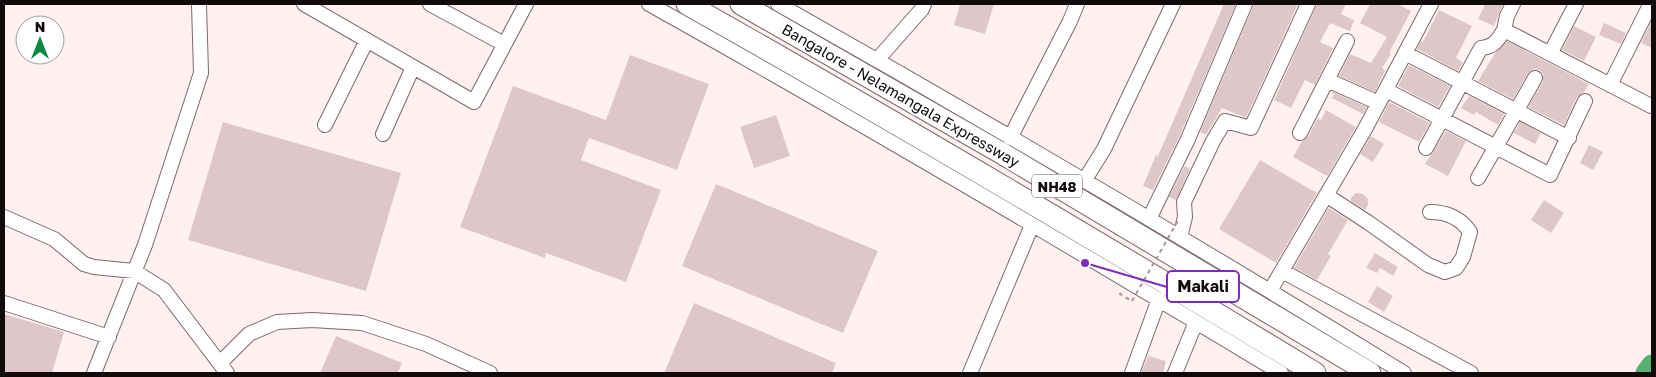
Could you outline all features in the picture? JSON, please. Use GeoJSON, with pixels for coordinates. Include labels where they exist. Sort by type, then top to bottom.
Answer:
{"type":"FeatureCollection","features":[{"type":"Feature","properties":{"kind":"highway","name":"Bangalore - Nelamangala Expressway"},"geometry":{"type":"LineString","coordinates":[[687,4],[854,98],[1099,242],[1315,373]]}},
{"type":"Feature","properties":{"kind":"highway","name":"Bangalore - Nelamangala Expressway"},"geometry":{"type":"LineString","coordinates":[[741,4],[1003,154],[1370,373]]}},
{"type":"Feature","properties":{"kind":"street"},"geometry":{"type":"LineString","coordinates":[[94,373],[145,245],[201,73],[199,4]]}},
{"type":"Feature","properties":{"kind":"street"},"geometry":{"type":"LineString","coordinates":[[304,4],[474,102],[526,4]]}},
{"type":"Feature","properties":{"kind":"street"},"geometry":{"type":"LineString","coordinates":[[430,4],[504,44]]}},
{"type":"Feature","properties":{"kind":"street"},"geometry":{"type":"LineString","coordinates":[[649,4],[1032,224],[1159,299],[1272,371]]}},
{"type":"Feature","properties":{"kind":"street"},"geometry":{"type":"LineString","coordinates":[[877,60],[922,9],[924,4]]}},
{"type":"Feature","properties":{"kind":"street"},"geometry":{"type":"LineString","coordinates":[[1010,138],[1077,4]]}},
{"type":"Feature","properties":{"kind":"street"},"geometry":{"type":"LineString","coordinates":[[1084,181],[1104,149],[1173,4]]}},
{"type":"Feature","properties":{"kind":"street"},"geometry":{"type":"LineString","coordinates":[[1149,219],[1188,139],[1245,4]]}},
{"type":"Feature","properties":{"kind":"street"},"geometry":{"type":"LineString","coordinates":[[1180,237],[1184,217],[1184,202],[1214,141],[1225,121],[1251,128],[1308,4]]}},
{"type":"Feature","properties":{"kind":"street"},"geometry":{"type":"LineString","coordinates":[[1270,290],[1379,103],[1431,4]]}},
{"type":"Feature","properties":{"kind":"street"},"geometry":{"type":"LineString","coordinates":[[1426,148],[1481,48],[1489,47],[1496,42],[1504,30],[1507,16],[1513,4]]}},
{"type":"Feature","properties":{"kind":"street"},"geometry":{"type":"LineString","coordinates":[[1550,54],[1576,4]]}},
{"type":"Feature","properties":{"kind":"street"},"geometry":{"type":"LineString","coordinates":[[785,5],[1270,290],[1404,373]]}},
{"type":"Feature","properties":{"kind":"street"},"geometry":{"type":"LineString","coordinates":[[1610,85],[1649,7]]}},
{"type":"Feature","properties":{"kind":"street"},"geometry":{"type":"LineString","coordinates":[[1504,30],[1651,106]]}},
{"type":"Feature","properties":{"kind":"street"},"geometry":{"type":"LineString","coordinates":[[325,125],[367,40]]}},
{"type":"Feature","properties":{"kind":"street"},"geometry":{"type":"LineString","coordinates":[[1300,133],[1347,41]]}},
{"type":"Feature","properties":{"kind":"street"},"geometry":{"type":"LineString","coordinates":[[1405,53],[1569,138]]}},
{"type":"Feature","properties":{"kind":"street"},"geometry":{"type":"LineString","coordinates":[[383,134],[413,67]]}},
{"type":"Feature","properties":{"kind":"street"},"geometry":{"type":"LineString","coordinates":[[1478,178],[1535,78]]}},
{"type":"Feature","properties":{"kind":"street"},"geometry":{"type":"LineString","coordinates":[[1327,80],[1379,103]]}},
{"type":"Feature","properties":{"kind":"street"},"geometry":{"type":"LineString","coordinates":[[1386,90],[1550,175],[1585,102]]}},
{"type":"Feature","properties":{"kind":"street"},"geometry":{"type":"LineString","coordinates":[[1326,195],[1428,265],[1445,272],[1456,268],[1463,257],[1470,232],[1461,222],[1443,212],[1430,212]]}},
{"type":"Feature","properties":{"kind":"street"},"geometry":{"type":"LineString","coordinates":[[4,217],[54,238],[84,264],[94,267],[134,271],[164,290],[223,368],[249,334],[277,322],[312,320],[362,323],[426,344],[490,373]]}},
{"type":"Feature","properties":{"kind":"street"},"geometry":{"type":"LineString","coordinates":[[970,373],[1032,224]]}},
{"type":"Feature","properties":{"kind":"street"},"geometry":{"type":"LineString","coordinates":[[1282,271],[1471,373]]}},
{"type":"Feature","properties":{"kind":"street"},"geometry":{"type":"LineString","coordinates":[[1132,373],[1159,299]]}},
{"type":"Feature","properties":{"kind":"street"},"geometry":{"type":"LineString","coordinates":[[4,303],[109,337]]}},
{"type":"Feature","properties":{"kind":"street"},"geometry":{"type":"LineString","coordinates":[[1175,373],[1196,322]]}},
{"type":"Feature","properties":{"kind":"path"},"geometry":{"type":"LineString","coordinates":[[1120,294],[1132,301],[1179,219]]}},
{"type":"Feature","properties":{"kind":"building"},"geometry":{"type":"Polygon","coordinates":[[[960,4],[994,4],[985,34],[954,25],[960,4]]]}},
{"type":"Feature","properties":{"kind":"building"},"geometry":{"type":"Polygon","coordinates":[[[1224,4],[1236,4],[1180,135],[1153,190],[1143,186],[1156,155],[1158,156],[1224,4]]]}},
{"type":"Feature","properties":{"kind":"building"},"geometry":{"type":"Polygon","coordinates":[[[1254,4],[1298,4],[1246,118],[1222,108],[1206,135],[1200,132],[1254,4]]]}},
{"type":"Feature","properties":{"kind":"building"},"geometry":{"type":"Polygon","coordinates":[[[1317,4],[1346,4],[1341,14],[1354,20],[1350,31],[1330,23],[1320,42],[1333,48],[1315,85],[1305,80],[1291,108],[1274,100],[1317,4]]]}},
{"type":"Feature","properties":{"kind":"building"},"geometry":{"type":"Polygon","coordinates":[[[1370,4],[1398,4],[1411,11],[1389,53],[1391,54],[1382,68],[1385,70],[1375,92],[1339,76],[1350,54],[1371,63],[1387,37],[1360,23],[1370,4]]]}},
{"type":"Feature","properties":{"kind":"building"},"geometry":{"type":"Polygon","coordinates":[[[1485,4],[1503,4],[1494,26],[1478,19],[1485,4]]]}},
{"type":"Feature","properties":{"kind":"building"},"geometry":{"type":"Polygon","coordinates":[[[1439,10],[1472,26],[1456,58],[1463,62],[1458,71],[1417,49],[1421,41],[1423,42],[1439,10]]]}},
{"type":"Feature","properties":{"kind":"building"},"geometry":{"type":"Polygon","coordinates":[[[1652,20],[1652,48],[1641,43],[1652,20]]]}},
{"type":"Feature","properties":{"kind":"building"},"geometry":{"type":"Polygon","coordinates":[[[1604,23],[1626,33],[1621,44],[1599,35],[1604,23]]]}},
{"type":"Feature","properties":{"kind":"building"},"geometry":{"type":"Polygon","coordinates":[[[1574,26],[1596,37],[1584,61],[1562,50],[1574,26]]]}},
{"type":"Feature","properties":{"kind":"building"},"geometry":{"type":"Polygon","coordinates":[[[1507,41],[1589,84],[1584,92],[1577,97],[1564,125],[1528,107],[1543,82],[1543,74],[1539,70],[1534,69],[1528,73],[1513,99],[1478,81],[1495,53],[1507,41]]]}},
{"type":"Feature","properties":{"kind":"building"},"geometry":{"type":"Polygon","coordinates":[[[630,55],[709,84],[677,170],[589,138],[581,160],[661,190],[626,282],[546,253],[545,258],[460,227],[513,86],[606,120],[630,55]]]}},
{"type":"Feature","properties":{"kind":"building"},"geometry":{"type":"Polygon","coordinates":[[[1409,65],[1450,86],[1438,107],[1398,86],[1409,65]]]}},
{"type":"Feature","properties":{"kind":"building"},"geometry":{"type":"Polygon","coordinates":[[[1331,91],[1367,107],[1363,114],[1332,98],[1334,94],[1331,91]]]}},
{"type":"Feature","properties":{"kind":"building"},"geometry":{"type":"Polygon","coordinates":[[[1469,96],[1504,114],[1498,125],[1476,112],[1474,115],[1461,108],[1469,96]]]}},
{"type":"Feature","properties":{"kind":"building"},"geometry":{"type":"Polygon","coordinates":[[[1389,102],[1430,123],[1419,142],[1379,122],[1389,102]]]}},
{"type":"Feature","properties":{"kind":"building"},"geometry":{"type":"Polygon","coordinates":[[[1326,110],[1356,127],[1327,176],[1293,157],[1302,141],[1308,137],[1318,118],[1321,120],[1326,110]]]}},
{"type":"Feature","properties":{"kind":"building"},"geometry":{"type":"Polygon","coordinates":[[[776,115],[790,156],[754,168],[740,127],[776,115]]]}},
{"type":"Feature","properties":{"kind":"building"},"geometry":{"type":"Polygon","coordinates":[[[223,122],[401,173],[366,291],[188,240],[223,122]]]}},
{"type":"Feature","properties":{"kind":"building"},"geometry":{"type":"Polygon","coordinates":[[[1520,122],[1541,133],[1535,144],[1514,133],[1520,122]]]}},
{"type":"Feature","properties":{"kind":"building"},"geometry":{"type":"Polygon","coordinates":[[[1446,131],[1466,141],[1448,176],[1425,164],[1446,131]]]}},
{"type":"Feature","properties":{"kind":"building"},"geometry":{"type":"Polygon","coordinates":[[[1371,136],[1384,144],[1373,162],[1360,154],[1371,136]]]}},
{"type":"Feature","properties":{"kind":"building"},"geometry":{"type":"Polygon","coordinates":[[[1589,145],[1603,152],[1593,170],[1580,163],[1589,145]]]}},
{"type":"Feature","properties":{"kind":"building"},"geometry":{"type":"Polygon","coordinates":[[[1260,160],[1317,193],[1276,263],[1219,229],[1260,160]]]}},
{"type":"Feature","properties":{"kind":"building"},"geometry":{"type":"Polygon","coordinates":[[[1185,166],[1190,169],[1176,200],[1169,197],[1185,166]]]}},
{"type":"Feature","properties":{"kind":"building"},"geometry":{"type":"Polygon","coordinates":[[[716,184],[878,251],[843,333],[682,266],[716,184]]]}},
{"type":"Feature","properties":{"kind":"building"},"geometry":{"type":"Polygon","coordinates":[[[1356,193],[1363,194],[1368,199],[1368,205],[1365,210],[1351,201],[1351,198],[1356,193]]]}},
{"type":"Feature","properties":{"kind":"building"},"geometry":{"type":"Polygon","coordinates":[[[1544,200],[1564,213],[1551,233],[1531,220],[1544,200]]]}},
{"type":"Feature","properties":{"kind":"building"},"geometry":{"type":"Polygon","coordinates":[[[1329,208],[1348,220],[1328,254],[1331,256],[1317,280],[1294,268],[1329,208]]]}},
{"type":"Feature","properties":{"kind":"building"},"geometry":{"type":"Polygon","coordinates":[[[1375,253],[1398,267],[1393,276],[1380,268],[1377,273],[1366,268],[1375,253]]]}},
{"type":"Feature","properties":{"kind":"building"},"geometry":{"type":"Polygon","coordinates":[[[1377,286],[1393,296],[1384,312],[1368,302],[1377,286]]]}},
{"type":"Feature","properties":{"kind":"building"},"geometry":{"type":"Polygon","coordinates":[[[694,303],[836,363],[832,373],[664,373],[694,303]]]}},
{"type":"Feature","properties":{"kind":"building"},"geometry":{"type":"Polygon","coordinates":[[[4,314],[64,332],[52,373],[4,372],[4,314]]]}},
{"type":"Feature","properties":{"kind":"building"},"geometry":{"type":"Polygon","coordinates":[[[336,336],[402,363],[398,373],[320,373],[336,336]]]}},
{"type":"Feature","properties":{"kind":"building"},"geometry":{"type":"Polygon","coordinates":[[[1148,356],[1166,361],[1163,373],[1141,373],[1148,356]]]}},
{"type":"Feature","properties":{"kind":"waterway"},"geometry":{"type":"LineString","coordinates":[[1646,373],[1652,365]]}},
{"type":"Feature","properties":{"kind":"place","name":"Makali"},"geometry":{"type":"Point","coordinates":[1085,263]}}]}
